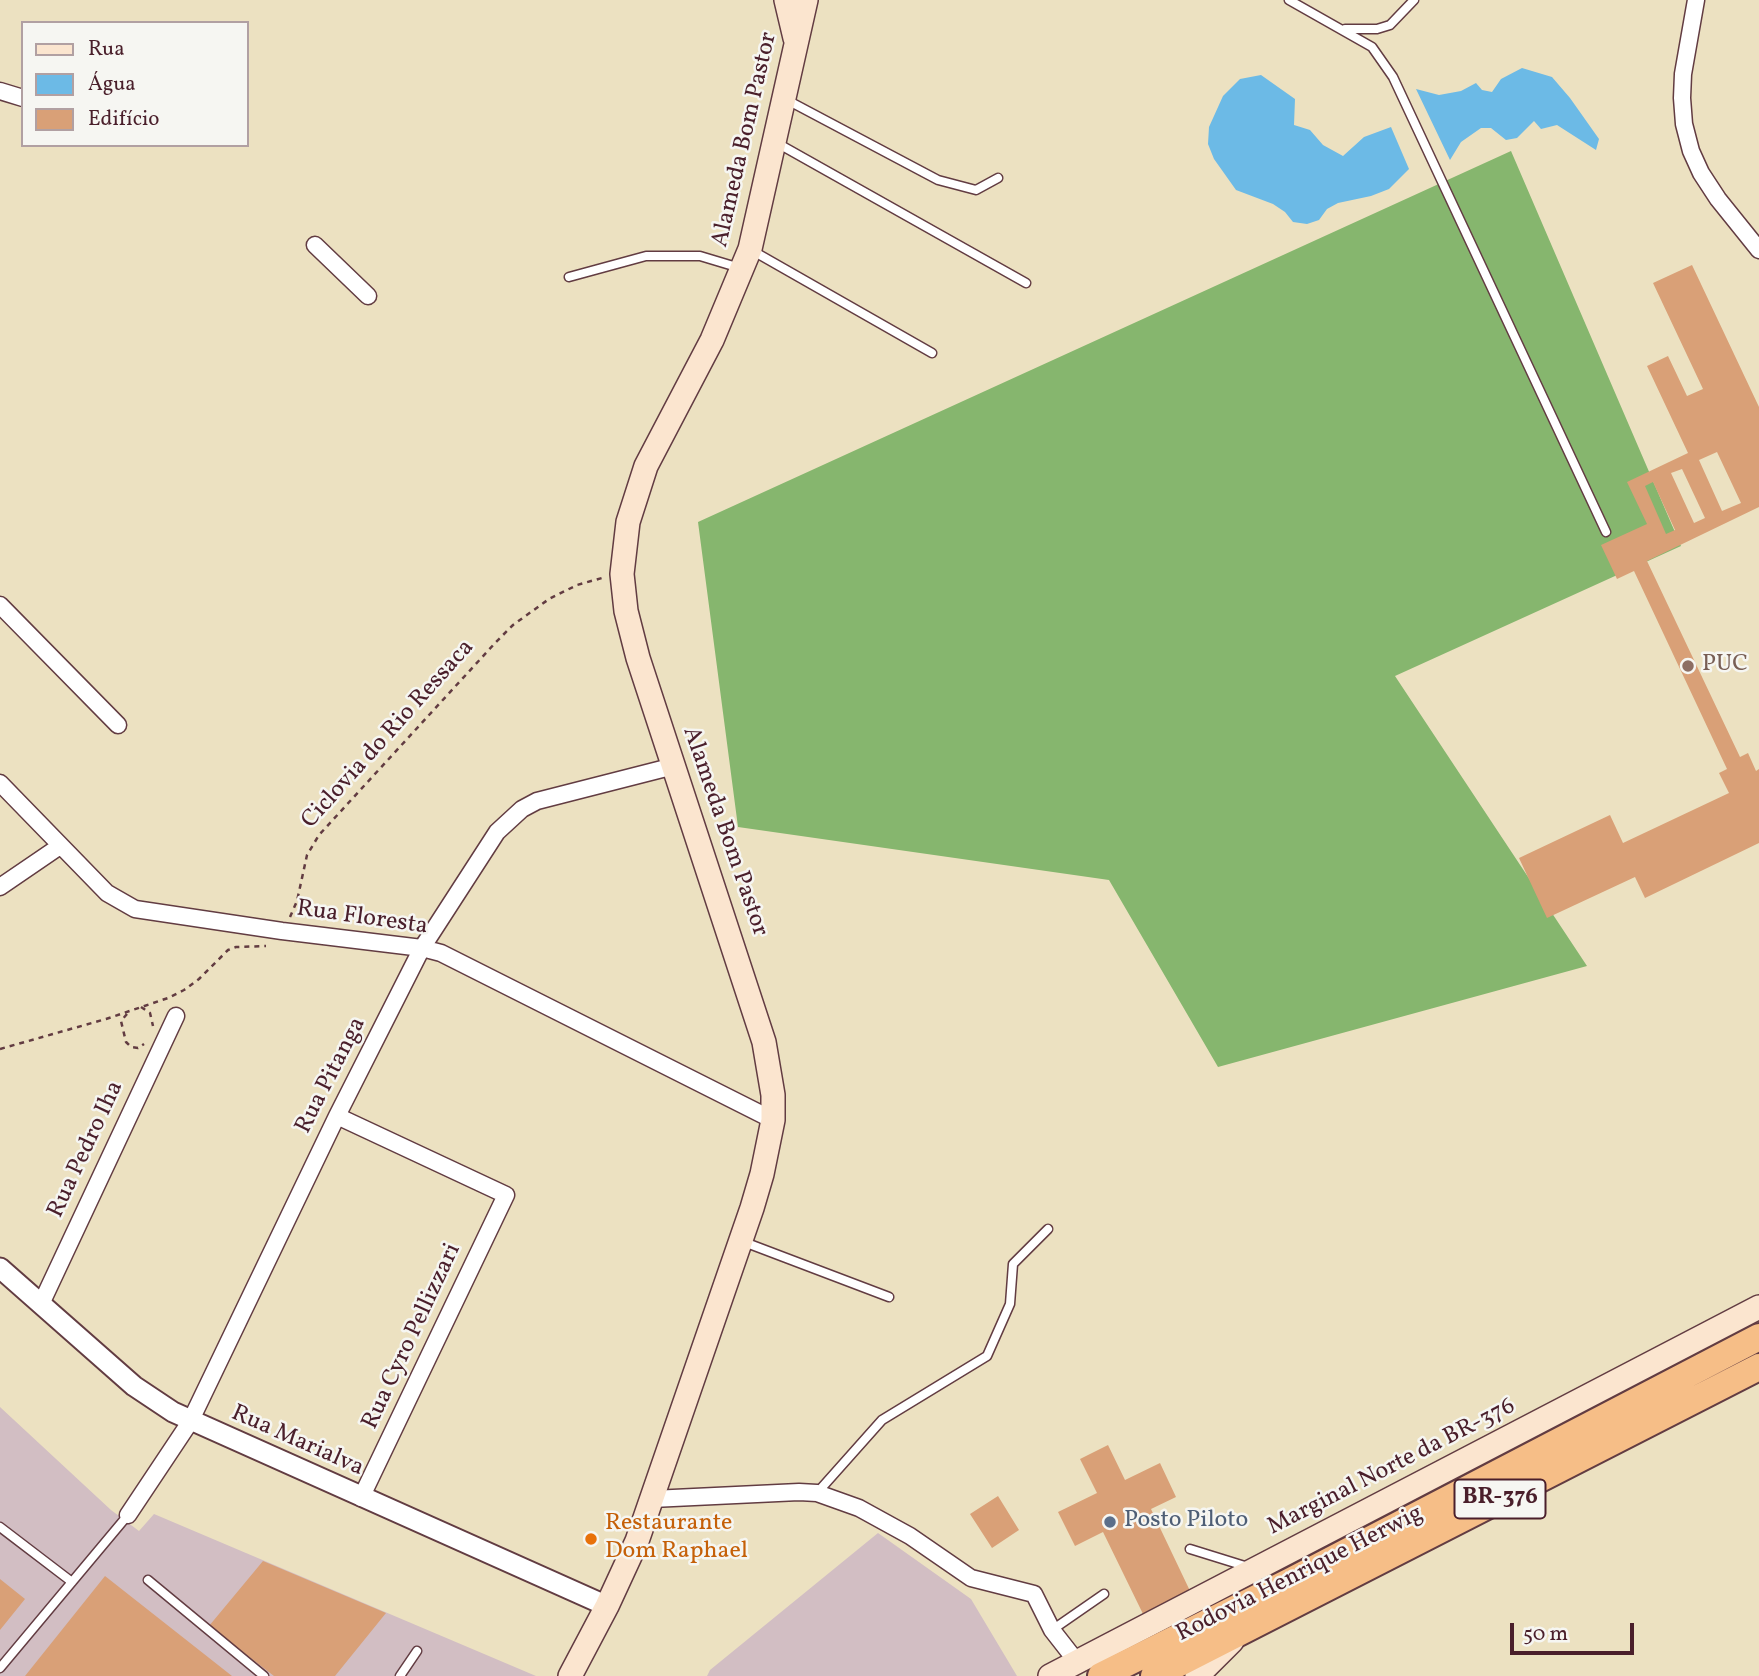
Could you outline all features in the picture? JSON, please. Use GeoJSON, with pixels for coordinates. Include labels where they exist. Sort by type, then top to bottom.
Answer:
{"type":"FeatureCollection","features":[{"type":"Feature","properties":{"kind":"highway","name":"Rodovia Henrique Herwig"},"geometry":{"type":"LineString","coordinates":[[1101,1676],[1273,1575],[1759,1337]]}},
{"type":"Feature","properties":{"kind":"highway","name":"Rodovia Henrique Herwig"},"geometry":{"type":"LineString","coordinates":[[1154,1676],[1759,1367]]}},
{"type":"Feature","properties":{"kind":"main road"},"geometry":{"type":"LineString","coordinates":[[786,0],[796,42]]}},
{"type":"Feature","properties":{"kind":"main road","name":"Alameda Bom Pastor"},"geometry":{"type":"LineString","coordinates":[[570,1676],[637,1541],[741,1241],[762,1174],[773,1120],[770,1069],[758,1018],[631,635],[622,573],[628,522],[646,466],[712,341],[746,259],[806,0]]}},
{"type":"Feature","properties":{"kind":"main road","name":"Marginal Norte da BR-376"},"geometry":{"type":"LineString","coordinates":[[1050,1676],[1273,1575],[1759,1307]]}},
{"type":"Feature","properties":{"kind":"main road","name":"BR-376"},"geometry":{"type":"LineString","coordinates":[[1197,1676],[1242,1631]]}},
{"type":"Feature","properties":{"kind":"street"},"geometry":{"type":"LineString","coordinates":[[1696,0],[1683,74],[1682,98],[1688,138],[1700,173],[1718,200],[1759,250]]}},
{"type":"Feature","properties":{"kind":"street"},"geometry":{"type":"LineString","coordinates":[[0,91],[21,97]]}},
{"type":"Feature","properties":{"kind":"street"},"geometry":{"type":"LineString","coordinates":[[315,245],[368,296]]}},
{"type":"Feature","properties":{"kind":"street"},"geometry":{"type":"LineString","coordinates":[[0,605],[118,725]]}},
{"type":"Feature","properties":{"kind":"street","name":"Rua Pitanga"},"geometry":{"type":"LineString","coordinates":[[128,1515],[190,1422],[337,1116],[422,948],[496,832],[522,808],[537,801],[674,766]]}},
{"type":"Feature","properties":{"kind":"street","name":"Rua Floresta"},"geometry":{"type":"LineString","coordinates":[[0,783],[107,893],[135,909],[422,948],[456,959],[773,1120]]}},
{"type":"Feature","properties":{"kind":"street"},"geometry":{"type":"LineString","coordinates":[[0,887],[60,846]]}},
{"type":"Feature","properties":{"kind":"street","name":"Rua Pedro Iha"},"geometry":{"type":"LineString","coordinates":[[41,1304],[176,1016]]}},
{"type":"Feature","properties":{"kind":"street","name":"Rua Cyro Pellizzari"},"geometry":{"type":"LineString","coordinates":[[337,1116],[506,1195],[362,1498]]}},
{"type":"Feature","properties":{"kind":"street","name":"Rua Marialva"},"geometry":{"type":"LineString","coordinates":[[0,1268],[134,1387],[190,1422],[607,1606]]}},
{"type":"Feature","properties":{"kind":"street"},"geometry":{"type":"LineString","coordinates":[[652,1499],[773,1492],[817,1493],[859,1508],[883,1520],[971,1578],[1034,1594],[1052,1630],[1077,1662]]}},
{"type":"Feature","properties":{"kind":"lane"},"geometry":{"type":"LineString","coordinates":[[1289,0],[1372,47],[1393,77],[1605,532]]}},
{"type":"Feature","properties":{"kind":"lane"},"geometry":{"type":"LineString","coordinates":[[1342,29],[1377,29],[1390,25],[1414,0]]}},
{"type":"Feature","properties":{"kind":"lane"},"geometry":{"type":"LineString","coordinates":[[784,99],[938,180],[976,190],[998,178]]}},
{"type":"Feature","properties":{"kind":"lane"},"geometry":{"type":"LineString","coordinates":[[775,142],[1026,283]]}},
{"type":"Feature","properties":{"kind":"lane"},"geometry":{"type":"LineString","coordinates":[[569,276],[646,256],[746,259],[932,353]]}},
{"type":"Feature","properties":{"kind":"lane"},"geometry":{"type":"LineString","coordinates":[[817,1493],[882,1420],[987,1356],[1010,1304],[1013,1264],[1048,1229]]}},
{"type":"Feature","properties":{"kind":"lane"},"geometry":{"type":"LineString","coordinates":[[741,1241],[889,1297]]}},
{"type":"Feature","properties":{"kind":"lane"},"geometry":{"type":"LineString","coordinates":[[0,1668],[128,1515]]}},
{"type":"Feature","properties":{"kind":"lane"},"geometry":{"type":"LineString","coordinates":[[0,1527],[72,1581]]}},
{"type":"Feature","properties":{"kind":"lane"},"geometry":{"type":"LineString","coordinates":[[1190,1549],[1273,1575]]}},
{"type":"Feature","properties":{"kind":"lane"},"geometry":{"type":"LineString","coordinates":[[148,1580],[264,1676]]}},
{"type":"Feature","properties":{"kind":"lane"},"geometry":{"type":"LineString","coordinates":[[1052,1630],[1104,1594]]}},
{"type":"Feature","properties":{"kind":"lane"},"geometry":{"type":"LineString","coordinates":[[400,1676],[417,1651]]}},
{"type":"Feature","properties":{"kind":"path","name":"Ciclovia do Rio Ressaca"},"geometry":{"type":"LineString","coordinates":[[282,931],[297,901],[304,865],[312,845],[496,642],[513,625],[549,598],[590,580],[622,573]]}},
{"type":"Feature","properties":{"kind":"path"},"geometry":{"type":"LineString","coordinates":[[0,1049],[131,1011],[184,990],[228,950],[236,947],[268,946],[282,931]]}},
{"type":"Feature","properties":{"kind":"path"},"geometry":{"type":"LineString","coordinates":[[141,1007],[150,1013],[153,1020],[150,1034]]}},
{"type":"Feature","properties":{"kind":"path"},"geometry":{"type":"LineString","coordinates":[[131,1011],[121,1021],[126,1042],[131,1047],[138,1048],[147,1040]]}},
{"type":"Feature","properties":{"kind":"shaded area"},"geometry":{"type":"Polygon","coordinates":[[[0,1407],[111,1510],[139,1531],[154,1514],[536,1676],[0,1676],[0,1407]]]}},
{"type":"Feature","properties":{"kind":"shaded area"},"geometry":{"type":"Polygon","coordinates":[[[878,1533],[971,1599],[1017,1676],[707,1676],[710,1670],[878,1533]]]}},
{"type":"Feature","properties":{"kind":"green space"},"geometry":{"type":"Polygon","coordinates":[[[1511,151],[1681,546],[1395,676],[1587,966],[1218,1067],[1109,880],[738,827],[698,522],[1511,151]]]}},
{"type":"Feature","properties":{"kind":"water"},"geometry":{"type":"Polygon","coordinates":[[[1522,68],[1552,77],[1599,139],[1596,150],[1557,125],[1541,129],[1534,121],[1517,138],[1506,140],[1491,128],[1481,128],[1461,142],[1450,160],[1416,89],[1439,95],[1461,91],[1476,83],[1482,90],[1492,92],[1501,79],[1522,68]]]}},
{"type":"Feature","properties":{"kind":"water"},"geometry":{"type":"Polygon","coordinates":[[[1261,75],[1295,99],[1294,125],[1310,130],[1323,145],[1343,156],[1364,137],[1391,127],[1409,169],[1389,189],[1338,203],[1327,209],[1319,220],[1307,224],[1293,222],[1273,204],[1236,190],[1214,159],[1208,144],[1209,127],[1223,96],[1240,79],[1261,75]]]}},
{"type":"Feature","properties":{"kind":"building","name":"PUC"},"geometry":{"type":"Polygon","coordinates":[[[1692,265],[1759,407],[1759,507],[1647,561],[1740,757],[1748,753],[1756,771],[1759,769],[1759,843],[1645,898],[1635,877],[1547,918],[1519,858],[1610,815],[1623,843],[1729,793],[1719,773],[1727,769],[1634,571],[1617,579],[1601,545],[1647,524],[1627,482],[1688,453],[1647,366],[1668,356],[1687,396],[1703,389],[1653,283],[1692,265]],[[1717,452],[1699,460],[1722,511],[1741,503],[1717,452]],[[1682,469],[1671,473],[1694,523],[1705,518],[1682,469]],[[1653,482],[1645,486],[1666,534],[1675,530],[1653,482]]]}},
{"type":"Feature","properties":{"kind":"building","name":"Posto Piloto"},"geometry":{"type":"Polygon","coordinates":[[[1108,1445],[1125,1480],[1160,1463],[1176,1497],[1151,1509],[1191,1593],[1144,1616],[1103,1532],[1075,1546],[1058,1512],[1097,1493],[1080,1459],[1108,1445]]]}},
{"type":"Feature","properties":{"kind":"building"},"geometry":{"type":"Polygon","coordinates":[[[998,1496],[1019,1530],[992,1548],[970,1514],[998,1496]]]}},
{"type":"Feature","properties":{"kind":"building"},"geometry":{"type":"Polygon","coordinates":[[[263,1561],[386,1613],[335,1676],[274,1676],[209,1626],[263,1561]]]}},
{"type":"Feature","properties":{"kind":"building"},"geometry":{"type":"Polygon","coordinates":[[[105,1576],[232,1676],[25,1676],[105,1576]]]}},
{"type":"Feature","properties":{"kind":"building"},"geometry":{"type":"Polygon","coordinates":[[[0,1579],[25,1599],[0,1630],[0,1579]]]}},
{"type":"Feature","properties":{"kind":"place","name":"PUC"},"geometry":{"type":"Point","coordinates":[1688,666]}},
{"type":"Feature","properties":{"kind":"place","name":"Posto Piloto"},"geometry":{"type":"Point","coordinates":[1110,1522]}},
{"type":"Feature","properties":{"kind":"place","name":"Restaurante Dom Raphael"},"geometry":{"type":"Point","coordinates":[591,1539]}}]}
